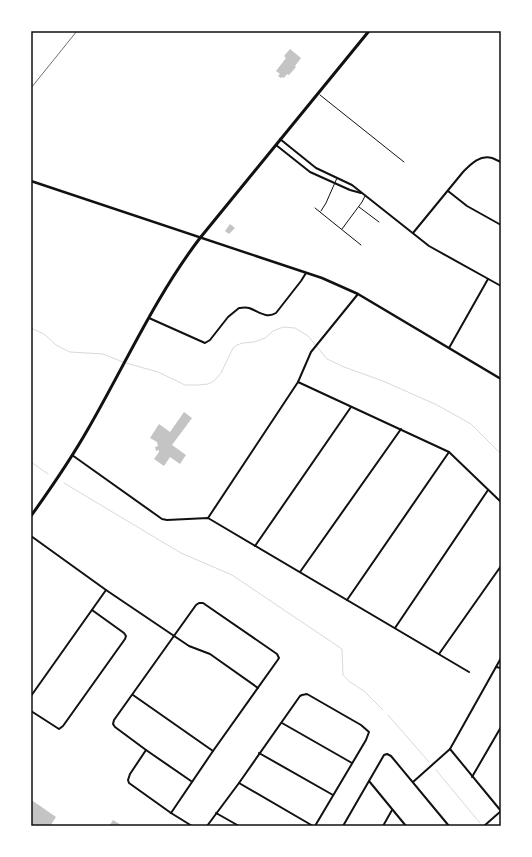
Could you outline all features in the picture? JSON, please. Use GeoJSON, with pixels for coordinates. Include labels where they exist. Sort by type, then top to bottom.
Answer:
{"type":"FeatureCollection","features":[{"type":"Feature","properties":{"kind":"main road"},"geometry":{"type":"LineString","coordinates":[[31,516],[72,455],[88,428],[171,279],[200,238],[369,31]]}},
{"type":"Feature","properties":{"kind":"street"},"geometry":{"type":"LineString","coordinates":[[280,139],[316,168],[352,185],[435,249],[501,286]]}},
{"type":"Feature","properties":{"kind":"street"},"geometry":{"type":"LineString","coordinates":[[276,145],[310,172],[350,190],[361,193]]}},
{"type":"Feature","properties":{"kind":"street"},"geometry":{"type":"LineString","coordinates":[[413,233],[471,164],[481,158],[490,157],[501,162]]}},
{"type":"Feature","properties":{"kind":"street"},"geometry":{"type":"LineString","coordinates":[[31,181],[200,238],[307,272],[340,285],[358,294],[501,379]]}},
{"type":"Feature","properties":{"kind":"street"},"geometry":{"type":"LineString","coordinates":[[448,191],[467,206],[501,225]]}},
{"type":"Feature","properties":{"kind":"street"},"geometry":{"type":"LineString","coordinates":[[149,318],[205,343],[210,340],[228,317],[239,308],[250,308],[267,316],[276,314],[307,272]]}},
{"type":"Feature","properties":{"kind":"street"},"geometry":{"type":"LineString","coordinates":[[449,348],[488,279]]}},
{"type":"Feature","properties":{"kind":"street"},"geometry":{"type":"LineString","coordinates":[[208,518],[298,382],[311,352],[358,294]]}},
{"type":"Feature","properties":{"kind":"street"},"geometry":{"type":"LineString","coordinates":[[298,382],[449,452],[501,502]]}},
{"type":"Feature","properties":{"kind":"street"},"geometry":{"type":"LineString","coordinates":[[255,546],[351,407]]}},
{"type":"Feature","properties":{"kind":"street"},"geometry":{"type":"LineString","coordinates":[[300,572],[400,429]]}},
{"type":"Feature","properties":{"kind":"street"},"geometry":{"type":"LineString","coordinates":[[346,600],[449,452]]}},
{"type":"Feature","properties":{"kind":"street"},"geometry":{"type":"LineString","coordinates":[[72,455],[162,519],[208,518],[468,672]]}},
{"type":"Feature","properties":{"kind":"street"},"geometry":{"type":"LineString","coordinates":[[395,628],[488,490]]}},
{"type":"Feature","properties":{"kind":"street"},"geometry":{"type":"LineString","coordinates":[[31,536],[106,590],[189,646],[210,654],[258,688]]}},
{"type":"Feature","properties":{"kind":"street"},"geometry":{"type":"LineString","coordinates":[[439,654],[501,566]]}},
{"type":"Feature","properties":{"kind":"street"},"geometry":{"type":"LineString","coordinates":[[31,696],[106,590]]}},
{"type":"Feature","properties":{"kind":"street"},"geometry":{"type":"LineString","coordinates":[[171,813],[191,781],[279,658],[277,654],[205,605],[199,603],[174,635],[115,718],[113,724],[114,727],[191,781]]}},
{"type":"Feature","properties":{"kind":"street"},"geometry":{"type":"LineString","coordinates":[[31,711],[59,729],[63,726],[126,636],[121,630],[92,610]]}},
{"type":"Feature","properties":{"kind":"street"},"geometry":{"type":"LineString","coordinates":[[413,782],[450,749],[501,658]]}},
{"type":"Feature","properties":{"kind":"street"},"geometry":{"type":"LineString","coordinates":[[496,667],[501,668]]}},
{"type":"Feature","properties":{"kind":"street"},"geometry":{"type":"LineString","coordinates":[[133,694],[213,751]]}},
{"type":"Feature","properties":{"kind":"street"},"geometry":{"type":"LineString","coordinates":[[207,826],[300,696],[306,694],[310,696],[361,725],[369,732],[366,740],[314,826],[239,783]]}},
{"type":"Feature","properties":{"kind":"street"},"geometry":{"type":"LineString","coordinates":[[282,723],[352,763]]}},
{"type":"Feature","properties":{"kind":"street"},"geometry":{"type":"LineString","coordinates":[[472,777],[501,727]]}},
{"type":"Feature","properties":{"kind":"street"},"geometry":{"type":"LineString","coordinates":[[450,749],[501,811],[484,826]]}},
{"type":"Feature","properties":{"kind":"street"},"geometry":{"type":"LineString","coordinates":[[146,750],[130,774],[128,780],[129,783],[192,826]]}},
{"type":"Feature","properties":{"kind":"street"},"geometry":{"type":"LineString","coordinates":[[260,753],[333,796]]}},
{"type":"Feature","properties":{"kind":"street"},"geometry":{"type":"LineString","coordinates":[[343,826],[384,755],[387,754],[391,756],[449,826]]}},
{"type":"Feature","properties":{"kind":"street"},"geometry":{"type":"LineString","coordinates":[[369,781],[406,826]]}},
{"type":"Feature","properties":{"kind":"street"},"geometry":{"type":"LineString","coordinates":[[383,826],[392,810]]}},
{"type":"Feature","properties":{"kind":"street"},"geometry":{"type":"LineString","coordinates":[[216,813],[239,826]]}},
{"type":"Feature","properties":{"kind":"lane"},"geometry":{"type":"LineString","coordinates":[[318,93],[404,162]]}},
{"type":"Feature","properties":{"kind":"lane"},"geometry":{"type":"LineString","coordinates":[[320,212],[338,178]]}},
{"type":"Feature","properties":{"kind":"lane"},"geometry":{"type":"LineString","coordinates":[[341,229],[365,196]]}},
{"type":"Feature","properties":{"kind":"lane"},"geometry":{"type":"LineString","coordinates":[[359,206],[379,222]]}},
{"type":"Feature","properties":{"kind":"lane"},"geometry":{"type":"LineString","coordinates":[[315,208],[361,245]]}},
{"type":"Feature","properties":{"kind":"building"},"geometry":{"type":"Polygon","coordinates":[[[290,49],[301,58],[289,75],[287,74],[284,78],[281,78],[278,76],[280,74],[276,71],[286,58],[284,56],[290,49]]]}},
{"type":"Feature","properties":{"kind":"building"},"geometry":{"type":"Polygon","coordinates":[[[230,224],[235,228],[229,234],[225,231],[230,224]]]}},
{"type":"Feature","properties":{"kind":"building"},"geometry":{"type":"Polygon","coordinates":[[[184,412],[192,418],[172,445],[186,455],[180,464],[170,457],[164,466],[154,459],[159,450],[156,451],[155,447],[158,446],[157,442],[150,438],[159,424],[170,432],[184,412]]]}},
{"type":"Feature","properties":{"kind":"building"},"geometry":{"type":"Polygon","coordinates":[[[33,801],[56,817],[50,826],[31,826],[31,803],[33,801]]]}},
{"type":"Feature","properties":{"kind":"building"},"geometry":{"type":"Polygon","coordinates":[[[113,820],[123,826],[109,826],[113,820]]]}},
{"type":"Feature","properties":{"kind":"waterway"},"geometry":{"type":"LineString","coordinates":[[126,363],[158,372],[185,385],[208,384],[214,381],[221,373],[233,348],[237,345],[254,342],[265,338],[273,331],[283,327],[295,328],[308,336],[327,359],[344,367],[383,381],[437,405],[471,424],[501,454]]}},
{"type":"Feature","properties":{"kind":"waterway"},"geometry":{"type":"LineString","coordinates":[[31,328],[44,334],[56,345],[70,352],[103,354],[123,362]]}},
{"type":"Feature","properties":{"kind":"waterway"},"geometry":{"type":"LineString","coordinates":[[31,462],[48,474]]}},
{"type":"Feature","properties":{"kind":"waterway"},"geometry":{"type":"LineString","coordinates":[[64,483],[181,553],[232,575],[342,649],[343,675],[350,682],[364,691],[383,710]]}},
{"type":"Feature","properties":{"kind":"waterway"},"geometry":{"type":"LineString","coordinates":[[388,715],[429,762]]}},
{"type":"Feature","properties":{"kind":"waterway"},"geometry":{"type":"LineString","coordinates":[[436,770],[480,823]]}},
{"type":"Feature","properties":{"kind":"railway"},"geometry":{"type":"LineString","coordinates":[[31,88],[77,31]]}}]}
